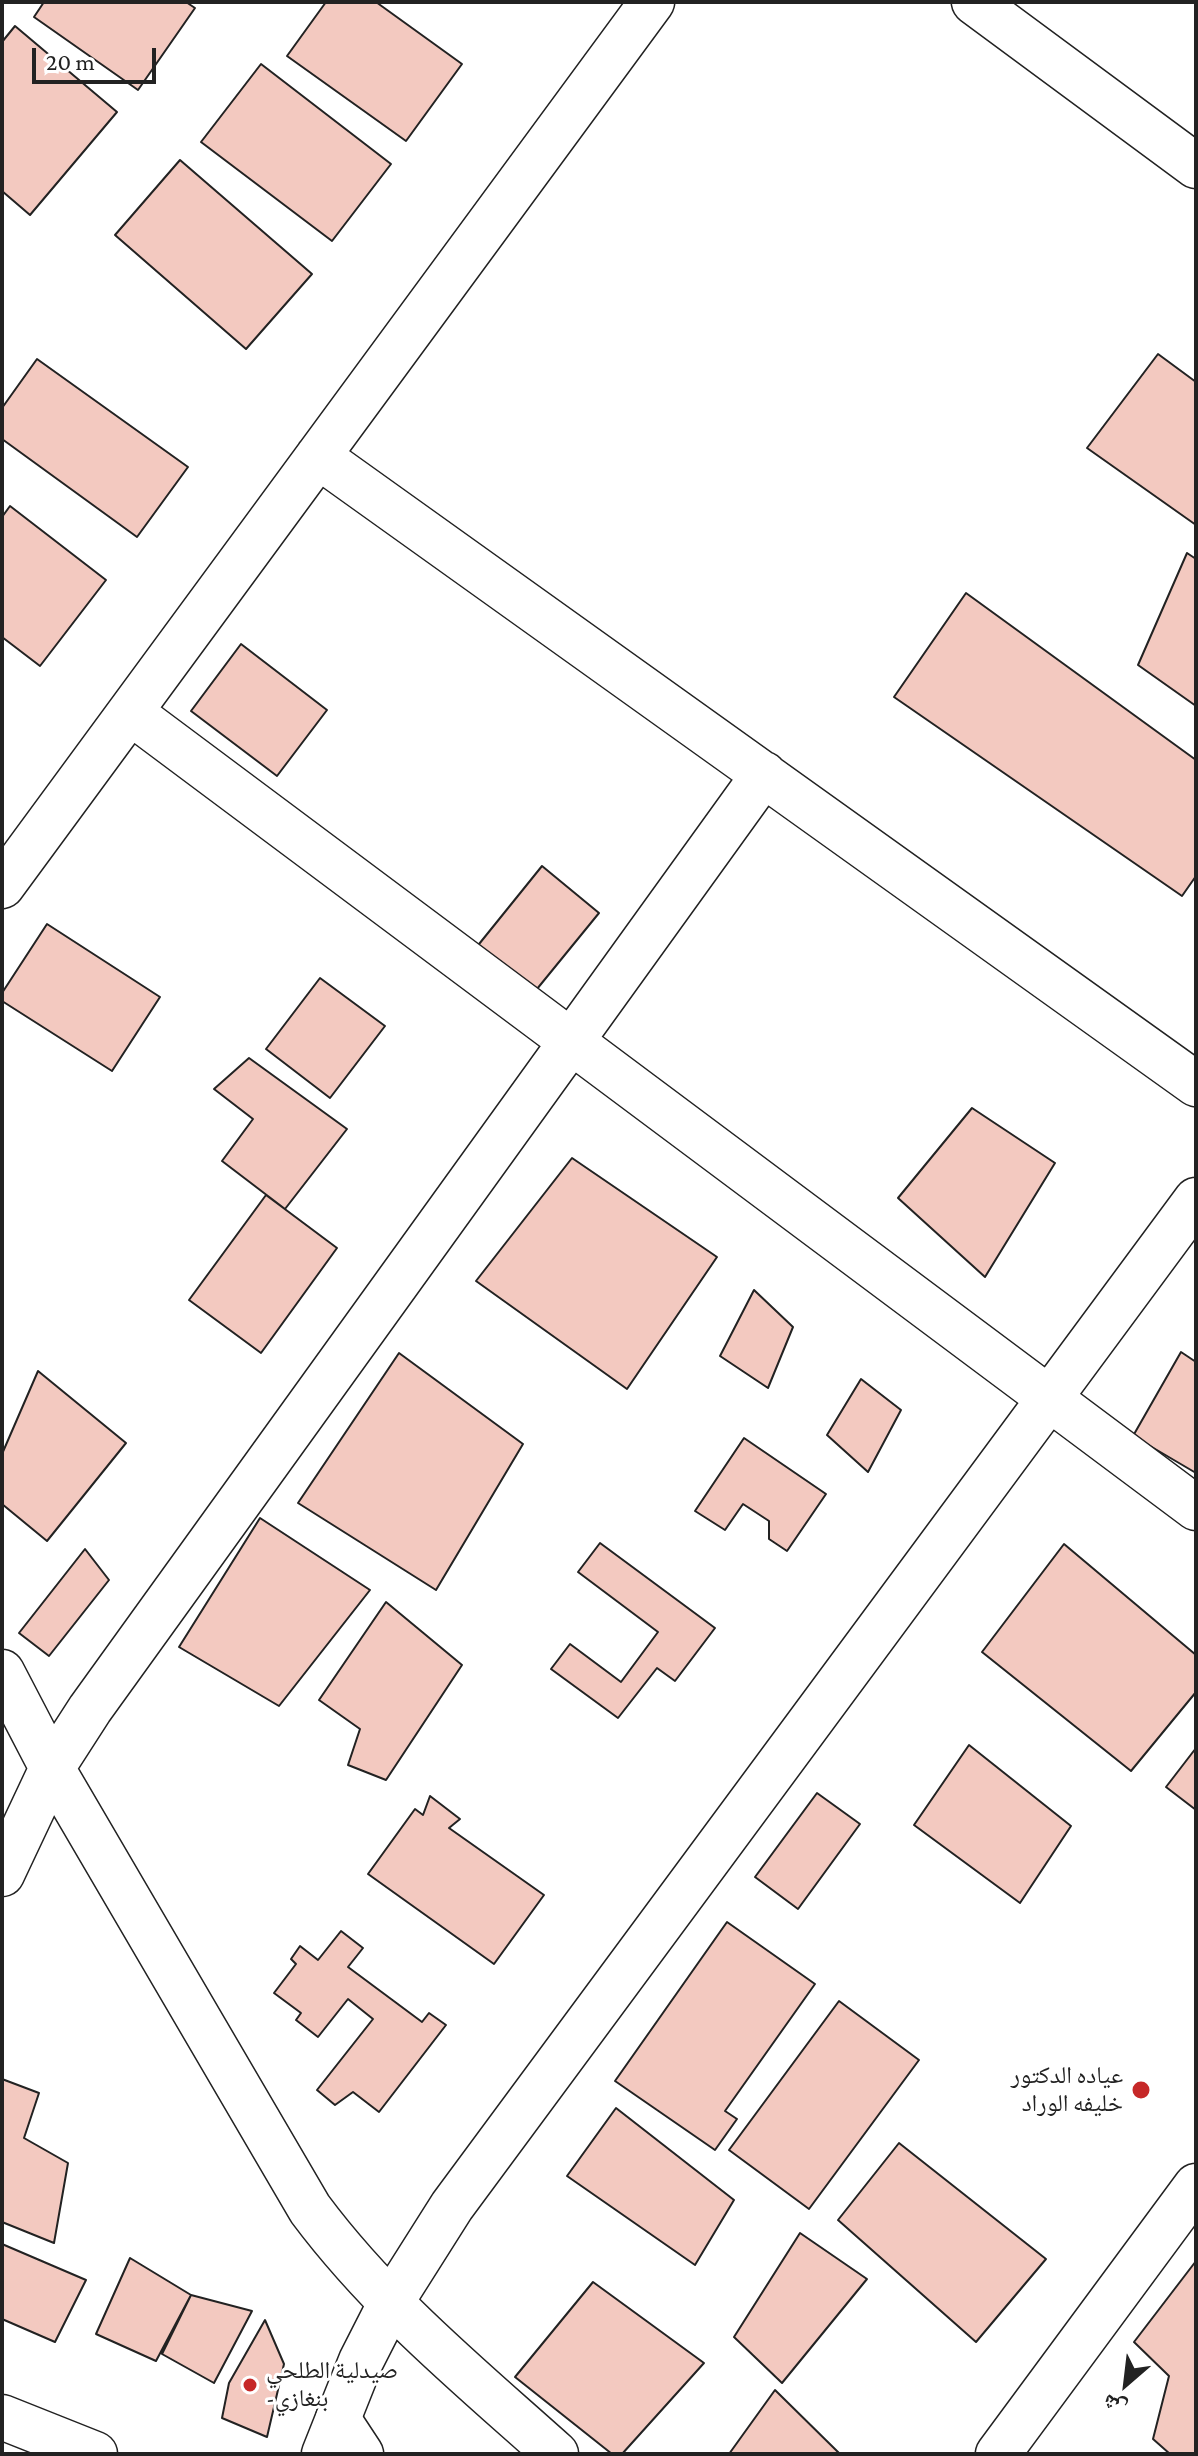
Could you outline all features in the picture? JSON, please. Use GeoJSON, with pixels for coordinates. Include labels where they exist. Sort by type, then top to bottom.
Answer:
{"type":"FeatureCollection","features":[{"type":"Feature","properties":{"kind":"street"},"geometry":{"type":"LineString","coordinates":[[2,886],[652,2]]}},
{"type":"Feature","properties":{"kind":"street"},"geometry":{"type":"LineString","coordinates":[[974,2],[1196,166]]}},
{"type":"Feature","properties":{"kind":"street"},"geometry":{"type":"LineString","coordinates":[[318,456],[1196,1084]]}},
{"type":"Feature","properties":{"kind":"street"},"geometry":{"type":"LineString","coordinates":[[130,712],[1196,1508]]}},
{"type":"Feature","properties":{"kind":"street"},"geometry":{"type":"LineString","coordinates":[[2,1874],[52,1768],[90,1709],[764,774]]}},
{"type":"Feature","properties":{"kind":"street"},"geometry":{"type":"LineString","coordinates":[[341,2442],[361,2361],[390,2304],[452,2206],[1196,1200]]}},
{"type":"Feature","properties":{"kind":"street"},"geometry":{"type":"LineString","coordinates":[[2,1672],[52,1768],[310,2209],[348,2258],[390,2304],[556,2454]]}},
{"type":"Feature","properties":{"kind":"street"},"geometry":{"type":"LineString","coordinates":[[998,2454],[1196,2186]]}},
{"type":"Feature","properties":{"kind":"street"},"geometry":{"type":"LineString","coordinates":[[2,2417],[95,2454]]}},
{"type":"Feature","properties":{"kind":"building"},"geometry":{"type":"Polygon","coordinates":[[[44,2],[186,2],[195,8],[138,90],[34,17],[44,2]]]}},
{"type":"Feature","properties":{"kind":"building"},"geometry":{"type":"Polygon","coordinates":[[[326,2],[376,2],[462,64],[406,141],[287,56],[326,2]]]}},
{"type":"Feature","properties":{"kind":"building"},"geometry":{"type":"Polygon","coordinates":[[[15,26],[117,112],[30,215],[2,191],[2,42],[15,26]]]}},
{"type":"Feature","properties":{"kind":"building"},"geometry":{"type":"Polygon","coordinates":[[[261,64],[391,164],[332,241],[201,142],[261,64]]]}},
{"type":"Feature","properties":{"kind":"building"},"geometry":{"type":"Polygon","coordinates":[[[180,160],[312,274],[246,349],[115,235],[180,160]]]}},
{"type":"Feature","properties":{"kind":"building"},"geometry":{"type":"Polygon","coordinates":[[[1158,354],[1196,382],[1196,525],[1087,448],[1158,354]]]}},
{"type":"Feature","properties":{"kind":"building"},"geometry":{"type":"Polygon","coordinates":[[[37,359],[188,467],[137,537],[2,439],[2,408],[37,359]]]}},
{"type":"Feature","properties":{"kind":"building"},"geometry":{"type":"Polygon","coordinates":[[[10,506],[106,580],[40,666],[2,637],[2,517],[10,506]]]}},
{"type":"Feature","properties":{"kind":"building"},"geometry":{"type":"Polygon","coordinates":[[[1187,553],[1196,559],[1196,706],[1138,665],[1187,553]]]}},
{"type":"Feature","properties":{"kind":"building"},"geometry":{"type":"Polygon","coordinates":[[[966,593],[1196,760],[1196,876],[1182,896],[894,697],[966,593]]]}},
{"type":"Feature","properties":{"kind":"building"},"geometry":{"type":"Polygon","coordinates":[[[241,644],[327,710],[277,776],[191,711],[241,644]]]}},
{"type":"Feature","properties":{"kind":"building"},"geometry":{"type":"Polygon","coordinates":[[[542,866],[599,913],[528,1000],[471,954],[542,866]]]}},
{"type":"Feature","properties":{"kind":"building"},"geometry":{"type":"Polygon","coordinates":[[[47,924],[160,997],[112,1071],[2,1001],[2,993],[47,924]]]}},
{"type":"Feature","properties":{"kind":"building"},"geometry":{"type":"Polygon","coordinates":[[[320,978],[385,1026],[330,1098],[266,1049],[320,978]]]}},
{"type":"Feature","properties":{"kind":"building"},"geometry":{"type":"Polygon","coordinates":[[[249,1058],[347,1129],[285,1209],[222,1161],[253,1119],[214,1089],[249,1058]]]}},
{"type":"Feature","properties":{"kind":"building"},"geometry":{"type":"Polygon","coordinates":[[[972,1108],[1055,1163],[985,1277],[898,1198],[972,1108]]]}},
{"type":"Feature","properties":{"kind":"building"},"geometry":{"type":"Polygon","coordinates":[[[572,1158],[717,1257],[627,1389],[476,1281],[572,1158]]]}},
{"type":"Feature","properties":{"kind":"building"},"geometry":{"type":"Polygon","coordinates":[[[266,1195],[337,1248],[261,1353],[189,1300],[266,1195]]]}},
{"type":"Feature","properties":{"kind":"building"},"geometry":{"type":"Polygon","coordinates":[[[754,1290],[793,1327],[768,1388],[720,1356],[754,1290]]]}},
{"type":"Feature","properties":{"kind":"building"},"geometry":{"type":"Polygon","coordinates":[[[1181,1352],[1196,1362],[1196,1473],[1133,1436],[1181,1352]]]}},
{"type":"Feature","properties":{"kind":"building"},"geometry":{"type":"Polygon","coordinates":[[[399,1353],[523,1444],[436,1590],[298,1503],[399,1353]]]}},
{"type":"Feature","properties":{"kind":"building"},"geometry":{"type":"Polygon","coordinates":[[[38,1371],[126,1443],[47,1541],[2,1504],[2,1454],[38,1371]]]}},
{"type":"Feature","properties":{"kind":"building"},"geometry":{"type":"Polygon","coordinates":[[[861,1379],[901,1410],[868,1472],[827,1435],[861,1379]]]}},
{"type":"Feature","properties":{"kind":"building"},"geometry":{"type":"Polygon","coordinates":[[[744,1438],[826,1494],[787,1551],[769,1539],[769,1521],[743,1504],[725,1530],[695,1511],[744,1438]]]}},
{"type":"Feature","properties":{"kind":"building"},"geometry":{"type":"Polygon","coordinates":[[[260,1518],[370,1590],[279,1706],[179,1647],[260,1518]]]}},
{"type":"Feature","properties":{"kind":"building"},"geometry":{"type":"Polygon","coordinates":[[[600,1543],[715,1628],[675,1681],[657,1668],[618,1718],[551,1669],[570,1644],[621,1682],[658,1632],[578,1572],[600,1543]]]}},
{"type":"Feature","properties":{"kind":"building"},"geometry":{"type":"Polygon","coordinates":[[[1064,1544],[1196,1655],[1196,1692],[1131,1771],[982,1652],[1064,1544]]]}},
{"type":"Feature","properties":{"kind":"building"},"geometry":{"type":"Polygon","coordinates":[[[85,1549],[109,1580],[49,1656],[19,1633],[85,1549]]]}},
{"type":"Feature","properties":{"kind":"building"},"geometry":{"type":"Polygon","coordinates":[[[386,1602],[462,1665],[386,1780],[348,1765],[360,1729],[319,1700],[386,1602]]]}},
{"type":"Feature","properties":{"kind":"building"},"geometry":{"type":"Polygon","coordinates":[[[969,1745],[1071,1826],[1020,1903],[914,1825],[969,1745]]]}},
{"type":"Feature","properties":{"kind":"building"},"geometry":{"type":"Polygon","coordinates":[[[1196,1748],[1196,1810],[1166,1787],[1196,1748]]]}},
{"type":"Feature","properties":{"kind":"building"},"geometry":{"type":"Polygon","coordinates":[[[817,1793],[860,1824],[798,1909],[755,1877],[817,1793]]]}},
{"type":"Feature","properties":{"kind":"building"},"geometry":{"type":"Polygon","coordinates":[[[430,1796],[460,1819],[449,1828],[544,1895],[494,1964],[368,1874],[415,1809],[423,1815],[430,1796]]]}},
{"type":"Feature","properties":{"kind":"building"},"geometry":{"type":"Polygon","coordinates":[[[727,1922],[815,1984],[725,2111],[737,2119],[715,2150],[615,2081],[727,1922]]]}},
{"type":"Feature","properties":{"kind":"building"},"geometry":{"type":"Polygon","coordinates":[[[341,1931],[363,1948],[348,1967],[422,2022],[429,2013],[446,2025],[379,2112],[353,2092],[335,2105],[317,2090],[373,2019],[348,1999],[318,2037],[296,2020],[301,2013],[274,1993],[296,1964],[291,1959],[300,1946],[318,1960],[341,1931]]]}},
{"type":"Feature","properties":{"kind":"building"},"geometry":{"type":"Polygon","coordinates":[[[839,2001],[919,2060],[809,2209],[729,2150],[839,2001]]]}},
{"type":"Feature","properties":{"kind":"building"},"geometry":{"type":"Polygon","coordinates":[[[2,2079],[39,2093],[24,2138],[68,2163],[54,2243],[2,2222],[2,2079]]]}},
{"type":"Feature","properties":{"kind":"building"},"geometry":{"type":"Polygon","coordinates":[[[616,2108],[734,2200],[695,2265],[567,2176],[616,2108]]]}},
{"type":"Feature","properties":{"kind":"building"},"geometry":{"type":"Polygon","coordinates":[[[899,2143],[1046,2259],[976,2342],[838,2220],[899,2143]]]}},
{"type":"Feature","properties":{"kind":"building"},"geometry":{"type":"Polygon","coordinates":[[[800,2233],[867,2279],[782,2383],[734,2337],[800,2233]]]}},
{"type":"Feature","properties":{"kind":"building"},"geometry":{"type":"Polygon","coordinates":[[[2,2244],[86,2280],[55,2342],[2,2319],[2,2244]]]}},
{"type":"Feature","properties":{"kind":"building"},"geometry":{"type":"Polygon","coordinates":[[[130,2258],[191,2295],[156,2361],[96,2334],[130,2258]]]}},
{"type":"Feature","properties":{"kind":"building"},"geometry":{"type":"Polygon","coordinates":[[[1196,2261],[1196,2454],[1170,2454],[1153,2439],[1169,2376],[1134,2342],[1196,2261]]]}},
{"type":"Feature","properties":{"kind":"building"},"geometry":{"type":"Polygon","coordinates":[[[593,2282],[704,2363],[622,2454],[612,2454],[515,2377],[593,2282]]]}},
{"type":"Feature","properties":{"kind":"building"},"geometry":{"type":"Polygon","coordinates":[[[191,2295],[252,2311],[214,2383],[162,2354],[191,2295]]]}},
{"type":"Feature","properties":{"kind":"building"},"geometry":{"type":"Polygon","coordinates":[[[265,2320],[284,2364],[267,2437],[222,2418],[229,2383],[265,2320]]]}},
{"type":"Feature","properties":{"kind":"building"},"geometry":{"type":"Polygon","coordinates":[[[775,2390],[840,2454],[729,2454],[775,2390]]]}},
{"type":"Feature","properties":{"kind":"place","name":"عياده الدكتور خليفه الوراد"},"geometry":{"type":"Point","coordinates":[1141,2090]}},
{"type":"Feature","properties":{"kind":"place","name":"صيدلية الطلحي -بنغازي"},"geometry":{"type":"Point","coordinates":[250,2385]}}]}
